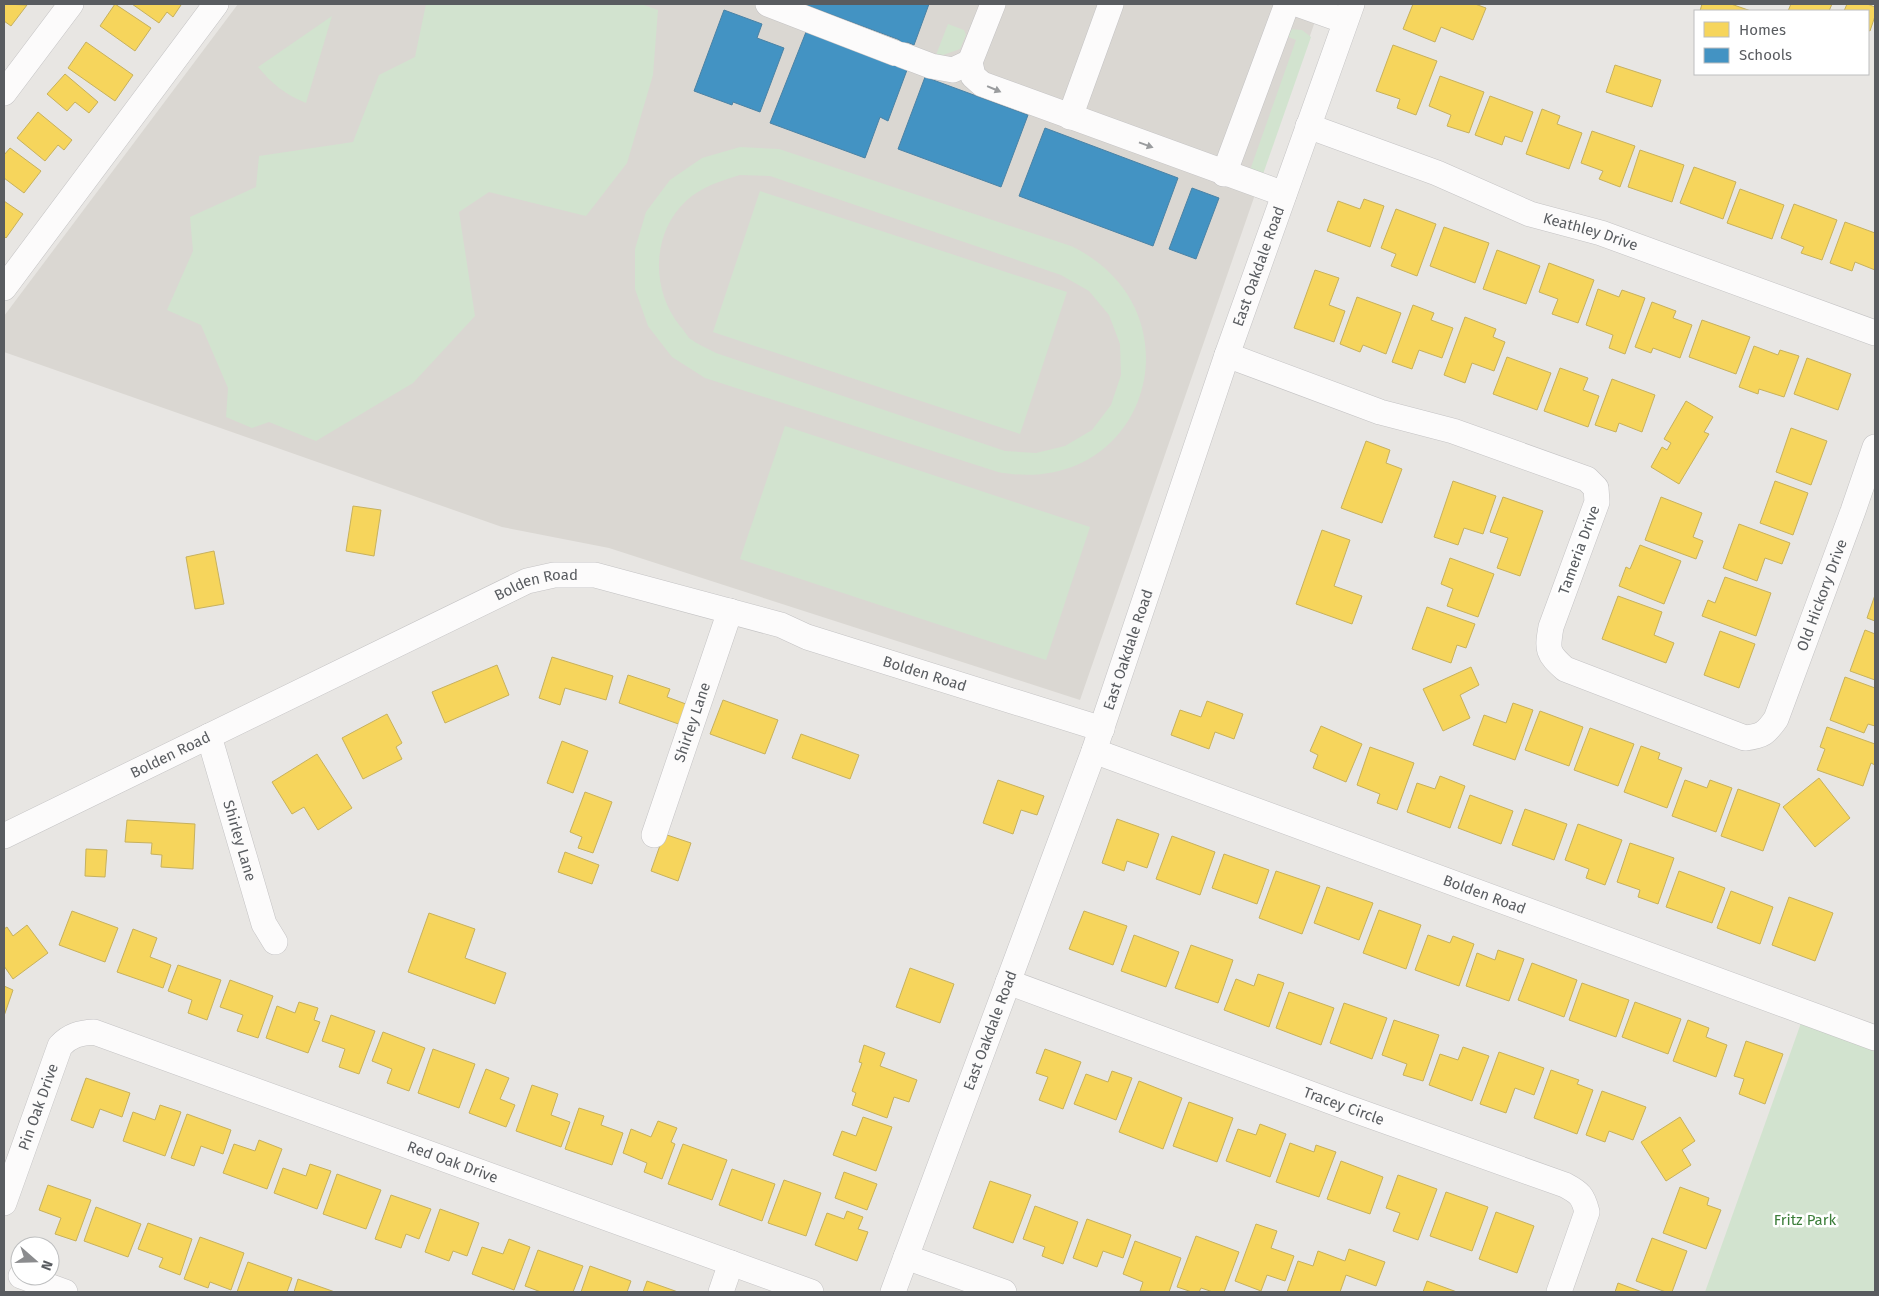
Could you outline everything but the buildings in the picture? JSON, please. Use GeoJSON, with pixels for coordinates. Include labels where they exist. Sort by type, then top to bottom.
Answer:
{"type":"FeatureCollection","features":[{"type":"Feature","properties":{"kind":"street"},"geometry":{"type":"LineString","coordinates":[[4,93],[71,4]]}},
{"type":"Feature","properties":{"kind":"street"},"geometry":{"type":"LineString","coordinates":[[4,288],[216,4]]}},
{"type":"Feature","properties":{"kind":"street"},"geometry":{"type":"LineString","coordinates":[[768,4],[931,66],[953,70],[970,62]]}},
{"type":"Feature","properties":{"kind":"street"},"geometry":{"type":"LineString","coordinates":[[992,4],[970,62],[973,76],[982,84],[1224,174],[1284,194]]}},
{"type":"Feature","properties":{"kind":"street"},"geometry":{"type":"LineString","coordinates":[[1070,117],[1111,4]]}},
{"type":"Feature","properties":{"kind":"street"},"geometry":{"type":"LineString","coordinates":[[1224,174],[1287,4]]}},
{"type":"Feature","properties":{"kind":"street"},"geometry":{"type":"LineString","coordinates":[[1296,4],[1349,12]]}},
{"type":"Feature","properties":{"kind":"street","name":"East Oakdale Road"},"geometry":{"type":"LineString","coordinates":[[893,1292],[1098,740],[1227,355],[1349,12]]}},
{"type":"Feature","properties":{"kind":"street","name":"Keathley Drive"},"geometry":{"type":"LineString","coordinates":[[1308,126],[1437,173],[1530,214],[1601,233],[1875,333]]}},
{"type":"Feature","properties":{"kind":"street","name":"Tameria Drive"},"geometry":{"type":"LineString","coordinates":[[1227,355],[1380,412],[1453,431],[1587,479],[1596,488],[1597,502],[1551,627],[1548,646],[1552,658],[1566,669],[1736,735],[1745,738],[1760,736]]}},
{"type":"Feature","properties":{"kind":"street","name":"Old Hickory Drive"},"geometry":{"type":"LineString","coordinates":[[1760,736],[1776,719],[1875,447]]}},
{"type":"Feature","properties":{"kind":"street","name":"Bolden Road"},"geometry":{"type":"LineString","coordinates":[[4,836],[527,581],[554,575],[595,575],[781,625],[807,637],[1098,740],[1875,1038]]}},
{"type":"Feature","properties":{"kind":"street","name":"Shirley Lane"},"geometry":{"type":"LineString","coordinates":[[654,835],[730,610]]}},
{"type":"Feature","properties":{"kind":"street","name":"Shirley Lane"},"geometry":{"type":"LineString","coordinates":[[209,736],[264,924],[275,942]]}},
{"type":"Feature","properties":{"kind":"street","name":"Tracey Circle"},"geometry":{"type":"LineString","coordinates":[[1008,982],[1577,1191],[1584,1199],[1587,1212],[1559,1292]]}},
{"type":"Feature","properties":{"kind":"street","name":"Pin Oak Drive"},"geometry":{"type":"LineString","coordinates":[[4,1203],[60,1046],[66,1039],[80,1033],[94,1032]]}},
{"type":"Feature","properties":{"kind":"street","name":"Red Oak Drive"},"geometry":{"type":"LineString","coordinates":[[94,1032],[810,1292]]}},
{"type":"Feature","properties":{"kind":"street"},"geometry":{"type":"LineString","coordinates":[[906,1257],[1004,1292]]}},
{"type":"Feature","properties":{"kind":"street"},"geometry":{"type":"LineString","coordinates":[[721,1292],[731,1263]]}},
{"type":"Feature","properties":{"kind":"street"},"geometry":{"type":"LineString","coordinates":[[48,1286],[65,1292]]}},
{"type":"Feature","properties":{"kind":"shaded area"},"geometry":{"type":"Polygon","coordinates":[[[238,4],[1321,4],[1080,700],[609,548],[502,527],[4,352],[4,316],[238,4]]]}},
{"type":"Feature","properties":{"kind":"green space"},"geometry":{"type":"Polygon","coordinates":[[[426,4],[641,4],[658,10],[653,75],[627,163],[586,216],[489,192],[459,212],[475,316],[413,383],[316,441],[269,422],[252,428],[226,417],[228,388],[201,325],[167,310],[193,251],[190,217],[256,187],[259,156],[353,142],[379,75],[415,57],[426,4]]]}},
{"type":"Feature","properties":{"kind":"green space"},"geometry":{"type":"Polygon","coordinates":[[[332,16],[306,103],[280,88],[258,67],[332,16]]]}},
{"type":"Feature","properties":{"kind":"green space"},"geometry":{"type":"Polygon","coordinates":[[[948,24],[964,30],[966,35],[960,49],[943,55],[936,55],[948,24]]]}},
{"type":"Feature","properties":{"kind":"green space"},"geometry":{"type":"Polygon","coordinates":[[[1288,29],[1302,30],[1311,37],[1262,177],[1249,173],[1296,40],[1286,36],[1288,29]]]}},
{"type":"Feature","properties":{"kind":"green space"},"geometry":{"type":"Polygon","coordinates":[[[740,147],[779,149],[1071,246],[1112,275],[1137,312],[1146,353],[1141,394],[1122,430],[1091,458],[1050,473],[998,472],[705,378],[672,357],[648,326],[635,289],[635,249],[646,212],[670,180],[702,158],[740,147]],[[740,175],[704,188],[686,201],[666,229],[659,262],[660,279],[670,312],[689,338],[716,353],[1005,451],[1036,453],[1065,446],[1092,430],[1111,405],[1121,375],[1120,344],[1109,315],[1089,291],[1061,275],[770,176],[740,175]]]}},
{"type":"Feature","properties":{"kind":"green space"},"geometry":{"type":"Polygon","coordinates":[[[760,191],[1067,292],[1020,434],[713,332],[760,191]]]}},
{"type":"Feature","properties":{"kind":"green space"},"geometry":{"type":"Polygon","coordinates":[[[785,426],[1090,527],[1046,660],[740,559],[785,426]]]}},
{"type":"Feature","properties":{"kind":"green space","name":"Fritz Park"},"geometry":{"type":"Polygon","coordinates":[[[1801,1023],[1875,1049],[1875,1292],[1705,1292],[1801,1023]]]}}]}
